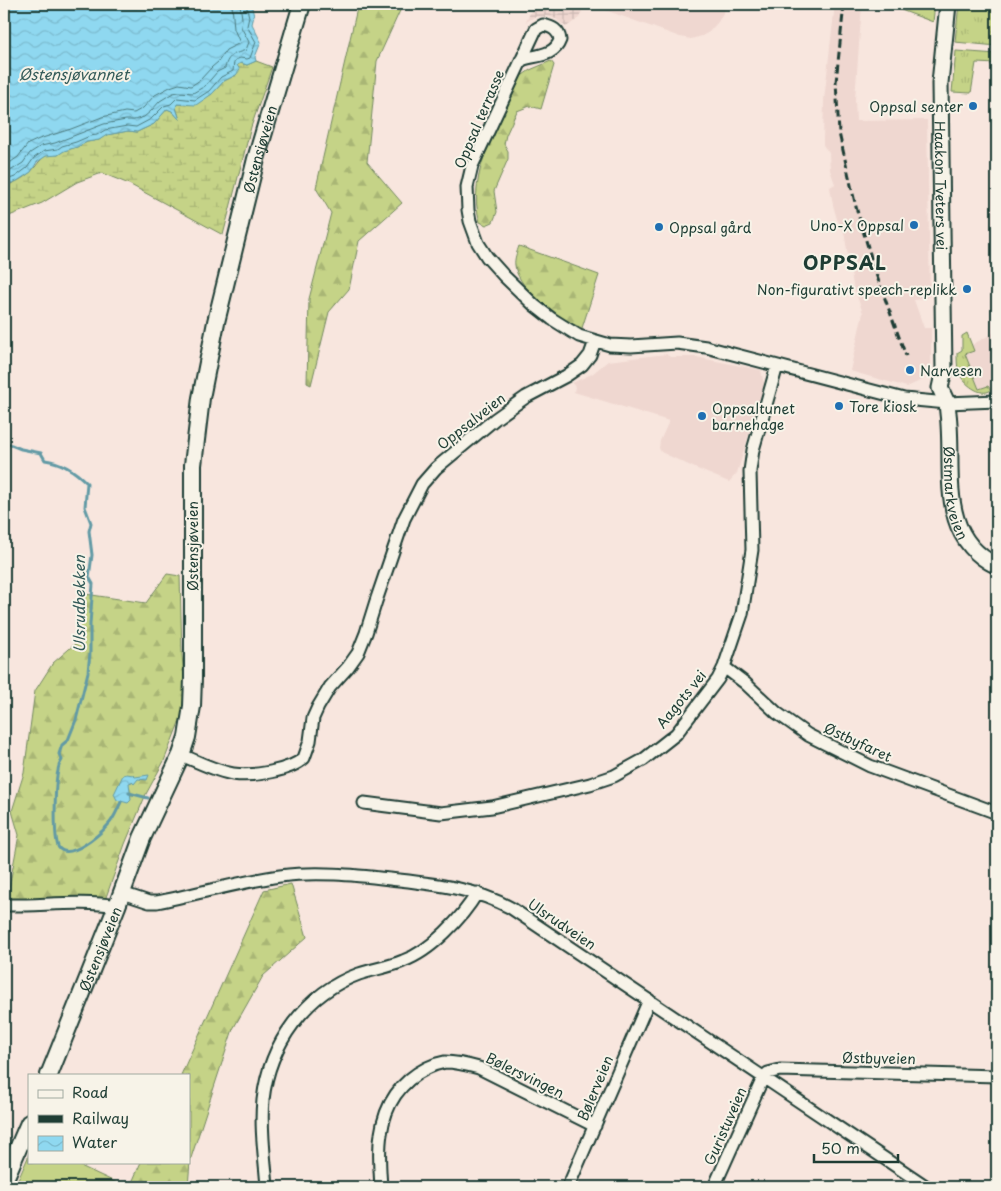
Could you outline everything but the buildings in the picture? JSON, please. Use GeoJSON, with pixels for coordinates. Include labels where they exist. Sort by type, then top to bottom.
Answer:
{"type":"FeatureCollection","features":[{"type":"Feature","properties":{"kind":"main road","name":"Østensjøveien"},"geometry":{"type":"LineString","coordinates":[[49,1074],[142,838],[187,737],[192,706],[193,465],[201,398],[216,322],[255,166],[302,4]]}},
{"type":"Feature","properties":{"kind":"main road"},"geometry":{"type":"LineString","coordinates":[[4,1181],[28,1124]]}},
{"type":"Feature","properties":{"kind":"street","name":"Haakon Tveters vei"},"geometry":{"type":"LineString","coordinates":[[947,403],[952,387],[944,370],[940,83],[948,4]]}},
{"type":"Feature","properties":{"kind":"street","name":"Oppsal terrasse"},"geometry":{"type":"LineString","coordinates":[[520,60],[472,166],[467,187],[470,221],[478,243],[487,257],[534,305],[569,330],[595,341]]}},
{"type":"Feature","properties":{"kind":"street","name":"Oppsalveien"},"geometry":{"type":"LineString","coordinates":[[181,754],[221,770],[240,774],[280,770],[304,758],[318,707],[330,687],[358,653],[404,519],[422,484],[436,468],[495,419],[526,397],[566,376],[582,365],[590,355],[595,341]]}},
{"type":"Feature","properties":{"kind":"street"},"geometry":{"type":"LineString","coordinates":[[595,341],[610,345],[631,346],[677,343],[706,347],[777,366],[804,371],[904,399],[947,403],[997,401]]}},
{"type":"Feature","properties":{"kind":"street","name":"Aagots vei"},"geometry":{"type":"LineString","coordinates":[[364,803],[441,814],[520,801],[590,784],[614,776],[643,760],[676,734],[718,679],[742,614],[752,541],[751,465],[755,442],[777,366]]}},
{"type":"Feature","properties":{"kind":"street","name":"Østmarkveien"},"geometry":{"type":"LineString","coordinates":[[947,403],[952,506],[956,522],[961,533],[979,554],[997,566]]}},
{"type":"Feature","properties":{"kind":"street","name":"Østbyfaret"},"geometry":{"type":"LineString","coordinates":[[724,667],[745,682],[777,713],[808,735],[870,766],[997,814]]}},
{"type":"Feature","properties":{"kind":"street","name":"Ulsrudveien"},"geometry":{"type":"LineString","coordinates":[[4,905],[37,906],[119,900],[157,902],[262,879],[311,874],[377,878],[454,886],[477,893],[511,908],[926,1187]]}},
{"type":"Feature","properties":{"kind":"street"},"geometry":{"type":"LineString","coordinates":[[267,1187],[262,1125],[264,1088],[270,1066],[288,1030],[311,1004],[338,984],[358,975],[402,962],[415,956],[462,916],[477,893]]}},
{"type":"Feature","properties":{"kind":"street","name":"Bølerveien"},"geometry":{"type":"LineString","coordinates":[[568,1187],[649,1000]]}},
{"type":"Feature","properties":{"kind":"street","name":"Bølersvingen"},"geometry":{"type":"LineString","coordinates":[[381,1187],[380,1146],[386,1111],[391,1100],[408,1080],[436,1064],[445,1062],[479,1068],[595,1126]]}},
{"type":"Feature","properties":{"kind":"street","name":"Østbyveien"},"geometry":{"type":"LineString","coordinates":[[763,1078],[768,1073],[780,1070],[997,1076]]}},
{"type":"Feature","properties":{"kind":"street","name":"Guristuveien"},"geometry":{"type":"LineString","coordinates":[[714,1187],[763,1078]]}},
{"type":"Feature","properties":{"kind":"shaded area"},"geometry":{"type":"Polygon","coordinates":[[[534,4],[585,4],[579,18],[566,27],[556,19],[546,16],[534,17],[526,22],[534,4]]]}},
{"type":"Feature","properties":{"kind":"shaded area"},"geometry":{"type":"Polygon","coordinates":[[[594,4],[728,4],[718,22],[709,32],[691,39],[680,37],[605,10],[594,6],[594,4]]]}},
{"type":"Feature","properties":{"kind":"shaded area"},"geometry":{"type":"Polygon","coordinates":[[[835,4],[862,4],[855,99],[856,121],[927,120],[930,295],[928,298],[914,300],[924,328],[931,328],[931,364],[929,372],[924,379],[907,387],[850,371],[863,313],[853,285],[844,232],[837,219],[833,205],[830,187],[835,184],[830,170],[829,153],[823,145],[824,100],[835,4]]]}},
{"type":"Feature","properties":{"kind":"shaded area"},"geometry":{"type":"Polygon","coordinates":[[[997,331],[997,391],[984,392],[967,383],[960,374],[957,353],[997,331]]]}},
{"type":"Feature","properties":{"kind":"shaded area","name":"Oppsaltunet barnehage"},"geometry":{"type":"Polygon","coordinates":[[[666,354],[670,357],[696,357],[761,370],[764,384],[737,473],[729,482],[661,452],[659,448],[660,441],[669,421],[574,392],[575,387],[572,383],[592,374],[608,361],[666,354]]]}},
{"type":"Feature","properties":{"kind":"green space"},"geometry":{"type":"Polygon","coordinates":[[[358,4],[403,4],[377,61],[367,162],[402,203],[359,241],[349,289],[329,312],[311,385],[307,383],[309,299],[331,213],[316,188],[358,4]]]}},
{"type":"Feature","properties":{"kind":"green space"},"geometry":{"type":"Polygon","coordinates":[[[885,4],[935,4],[933,22],[885,4]]]}},
{"type":"Feature","properties":{"kind":"green space"},"geometry":{"type":"Polygon","coordinates":[[[959,4],[997,4],[997,46],[955,42],[959,4]]]}},
{"type":"Feature","properties":{"kind":"green space"},"geometry":{"type":"Polygon","coordinates":[[[956,51],[997,54],[997,64],[976,63],[971,93],[952,92],[956,51]]]}},
{"type":"Feature","properties":{"kind":"green space"},"geometry":{"type":"Polygon","coordinates":[[[256,61],[272,67],[251,127],[223,235],[129,184],[102,173],[77,182],[42,203],[4,218],[4,186],[25,176],[44,157],[58,155],[63,151],[87,142],[99,140],[106,135],[128,131],[137,132],[154,124],[167,109],[172,111],[180,120],[176,107],[177,104],[186,105],[212,94],[224,81],[236,75],[237,65],[240,63],[247,65],[256,61]]]}},
{"type":"Feature","properties":{"kind":"green space"},"geometry":{"type":"Polygon","coordinates":[[[551,61],[554,65],[541,109],[530,106],[517,111],[506,135],[504,144],[508,151],[508,159],[494,191],[497,212],[493,222],[486,225],[480,222],[477,204],[477,185],[487,148],[520,77],[530,70],[551,61]]]}},
{"type":"Feature","properties":{"kind":"green space"},"geometry":{"type":"Polygon","coordinates":[[[519,246],[599,275],[582,328],[558,316],[527,289],[515,265],[519,246]]]}},
{"type":"Feature","properties":{"kind":"green space"},"geometry":{"type":"Polygon","coordinates":[[[967,333],[974,351],[965,354],[979,389],[988,386],[991,390],[987,392],[978,391],[973,388],[964,381],[959,373],[957,353],[962,350],[962,336],[967,333]]]}},
{"type":"Feature","properties":{"kind":"green space"},"geometry":{"type":"Polygon","coordinates":[[[167,574],[180,576],[185,707],[164,761],[146,794],[125,844],[105,900],[6,904],[19,835],[12,811],[24,773],[35,691],[53,663],[76,643],[85,594],[146,603],[167,574]]]}},
{"type":"Feature","properties":{"kind":"green space"},"geometry":{"type":"Polygon","coordinates":[[[291,884],[307,937],[263,976],[233,1029],[190,1161],[190,1074],[181,1074],[264,890],[291,884]]]}},
{"type":"Feature","properties":{"kind":"green space"},"geometry":{"type":"Polygon","coordinates":[[[28,1157],[28,1164],[76,1164],[117,1183],[117,1187],[15,1187],[28,1157]]]}},
{"type":"Feature","properties":{"kind":"green space"},"geometry":{"type":"Polygon","coordinates":[[[140,1164],[190,1164],[188,1187],[130,1187],[140,1164]]]}},
{"type":"Feature","properties":{"kind":"water","name":"Østensjøvannet"},"geometry":{"type":"Polygon","coordinates":[[[4,4],[251,4],[254,16],[252,24],[261,42],[255,57],[256,61],[247,65],[241,63],[237,65],[240,70],[236,75],[224,81],[212,94],[196,105],[177,104],[176,108],[180,120],[172,111],[167,109],[154,124],[137,132],[128,131],[107,135],[99,140],[87,142],[58,155],[46,156],[37,162],[31,172],[17,181],[4,186],[4,4]]]}},
{"type":"Feature","properties":{"kind":"water"},"geometry":{"type":"Polygon","coordinates":[[[127,774],[135,777],[149,775],[147,780],[138,779],[134,784],[132,782],[129,783],[131,800],[128,803],[117,800],[114,794],[123,775],[127,774]]]}},
{"type":"Feature","properties":{"kind":"waterway","name":"Ulsrudbekken"},"geometry":{"type":"LineString","coordinates":[[4,442],[21,449],[41,453],[45,460],[68,468],[87,483],[85,507],[91,523],[89,531],[92,555],[89,577],[93,584],[90,653],[88,672],[76,720],[68,740],[62,745],[59,754],[62,760],[57,777],[55,798],[56,834],[59,848],[64,851],[70,851],[92,840],[110,823],[121,802]]}},
{"type":"Feature","properties":{"kind":"waterway","name":"Ulsrudbekken"},"geometry":{"type":"LineString","coordinates":[[129,793],[148,798]]}},
{"type":"Feature","properties":{"kind":"railway"},"geometry":{"type":"LineString","coordinates":[[844,4],[836,82],[839,133],[856,207],[876,274],[906,356]]}},
{"type":"Feature","properties":{"kind":"place","name":"Oppsal senter"},"geometry":{"type":"Point","coordinates":[973,106]}},
{"type":"Feature","properties":{"kind":"place","name":"Uno-X Oppsal"},"geometry":{"type":"Point","coordinates":[914,225]}},
{"type":"Feature","properties":{"kind":"place","name":"Oppsal gård"},"geometry":{"type":"Point","coordinates":[659,227]}},
{"type":"Feature","properties":{"kind":"place","name":"Non-figurativt speech-replikk"},"geometry":{"type":"Point","coordinates":[967,289]}},
{"type":"Feature","properties":{"kind":"place","name":"Narvesen"},"geometry":{"type":"Point","coordinates":[910,370]}},
{"type":"Feature","properties":{"kind":"place","name":"Tore kiosk"},"geometry":{"type":"Point","coordinates":[839,406]}},
{"type":"Feature","properties":{"kind":"place","name":"Oppsaltunet barnehage"},"geometry":{"type":"Point","coordinates":[702,416]}},
{"type":"Feature","properties":{"kind":"district","name":"OPPSAL"},"geometry":{"type":"Point","coordinates":[845,262]}}]}
